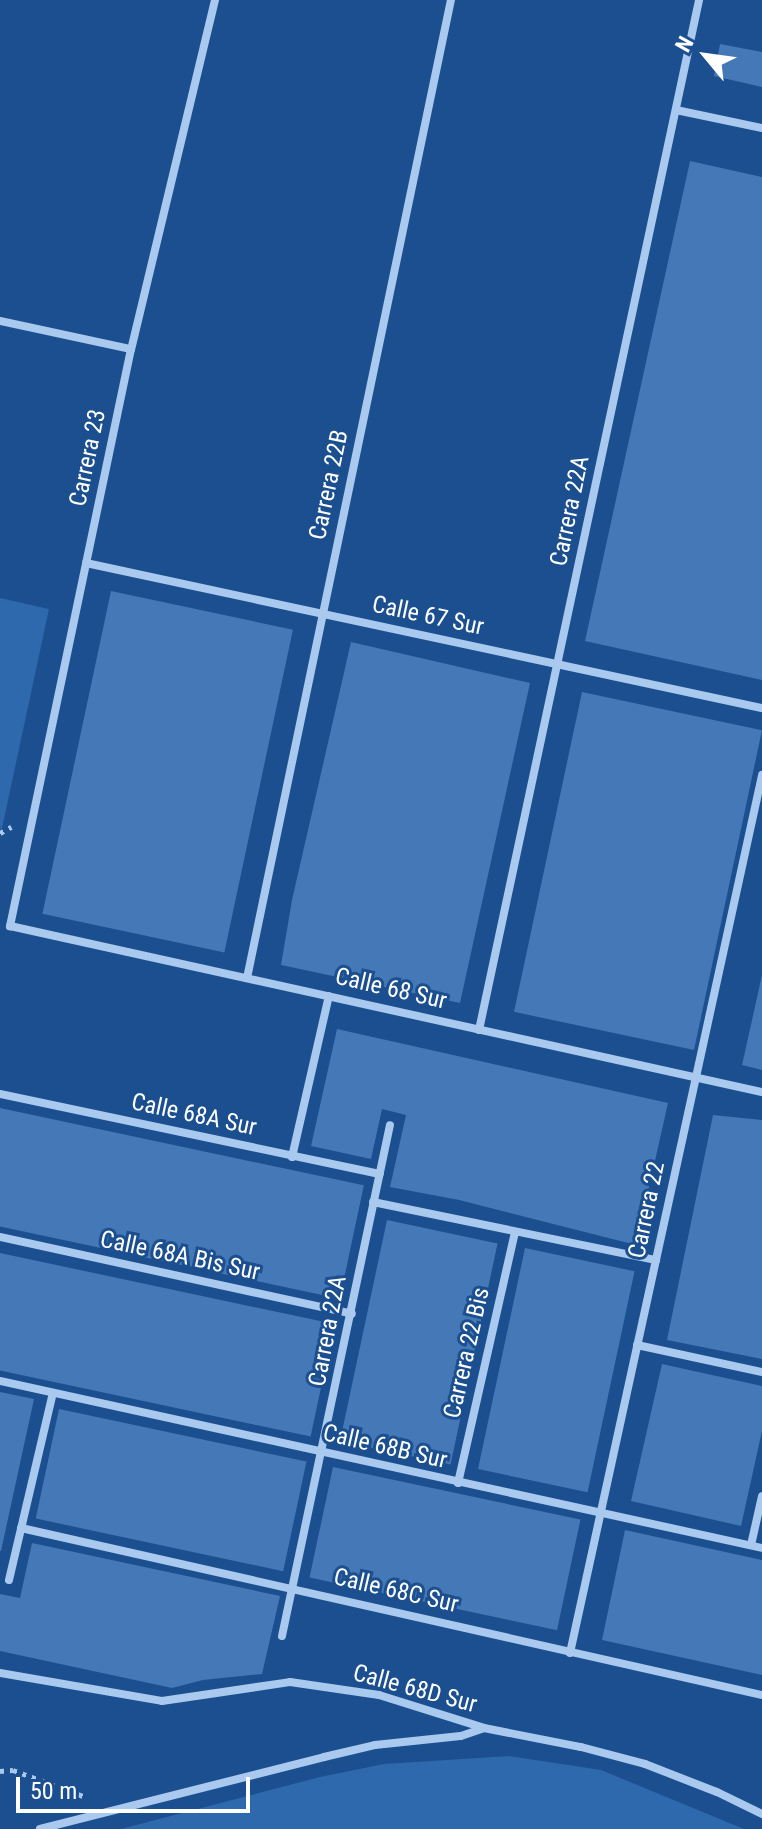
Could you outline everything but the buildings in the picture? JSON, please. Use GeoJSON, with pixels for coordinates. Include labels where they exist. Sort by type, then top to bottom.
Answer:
{"type":"FeatureCollection","features":[{"type":"Feature","properties":{"kind":"street","name":"Carrera 23"},"geometry":{"type":"LineString","coordinates":[[10,926],[131,349],[215,0]]}},
{"type":"Feature","properties":{"kind":"street","name":"Carrera 22B"},"geometry":{"type":"LineString","coordinates":[[247,978],[451,0]]}},
{"type":"Feature","properties":{"kind":"street","name":"Carrera 22A"},"geometry":{"type":"LineString","coordinates":[[479,1030],[699,0]]}},
{"type":"Feature","properties":{"kind":"street"},"geometry":{"type":"LineString","coordinates":[[676,110],[762,128]]}},
{"type":"Feature","properties":{"kind":"street"},"geometry":{"type":"LineString","coordinates":[[0,321],[131,349]]}},
{"type":"Feature","properties":{"kind":"street","name":"Calle 67 Sur"},"geometry":{"type":"LineString","coordinates":[[86,563],[762,708]]}},
{"type":"Feature","properties":{"kind":"street","name":"Carrera 22"},"geometry":{"type":"LineString","coordinates":[[570,1653],[762,775]]}},
{"type":"Feature","properties":{"kind":"street","name":"Calle 68 Sur"},"geometry":{"type":"LineString","coordinates":[[10,926],[762,1092]]}},
{"type":"Feature","properties":{"kind":"street"},"geometry":{"type":"LineString","coordinates":[[292,1157],[329,996]]}},
{"type":"Feature","properties":{"kind":"street","name":"Calle 68A Sur"},"geometry":{"type":"LineString","coordinates":[[0,1094],[380,1174]]}},
{"type":"Feature","properties":{"kind":"street","name":"Carrera 22A"},"geometry":{"type":"LineString","coordinates":[[282,1636],[390,1125]]}},
{"type":"Feature","properties":{"kind":"street"},"geometry":{"type":"LineString","coordinates":[[373,1202],[656,1260]]}},
{"type":"Feature","properties":{"kind":"street","name":"Carrera 22 Bis"},"geometry":{"type":"LineString","coordinates":[[458,1483],[515,1232]]}},
{"type":"Feature","properties":{"kind":"street","name":"Calle 68A Bis Sur"},"geometry":{"type":"LineString","coordinates":[[0,1237],[352,1314]]}},
{"type":"Feature","properties":{"kind":"street"},"geometry":{"type":"LineString","coordinates":[[637,1345],[762,1372]]}},
{"type":"Feature","properties":{"kind":"street","name":"Calle 68B Sur"},"geometry":{"type":"LineString","coordinates":[[0,1381],[762,1548]]}},
{"type":"Feature","properties":{"kind":"street"},"geometry":{"type":"LineString","coordinates":[[9,1580],[53,1393]]}},
{"type":"Feature","properties":{"kind":"street"},"geometry":{"type":"LineString","coordinates":[[751,1545],[762,1496]]}},
{"type":"Feature","properties":{"kind":"street","name":"Calle 68C Sur"},"geometry":{"type":"LineString","coordinates":[[21,1528],[762,1695]]}},
{"type":"Feature","properties":{"kind":"street","name":"Calle 68D Sur"},"geometry":{"type":"LineString","coordinates":[[0,1673],[162,1701],[271,1684],[330,1687],[414,1704],[484,1728],[581,1747],[645,1764],[717,1792],[762,1814]]}},
{"type":"Feature","properties":{"kind":"street"},"geometry":{"type":"LineString","coordinates":[[40,1829],[375,1745],[461,1736],[484,1728]]}},
{"type":"Feature","properties":{"kind":"path"},"geometry":{"type":"LineString","coordinates":[[0,825],[1,833]]}},
{"type":"Feature","properties":{"kind":"path"},"geometry":{"type":"LineString","coordinates":[[0,1771],[13,1770],[119,1809]]}},
{"type":"Feature","properties":{"kind":"shaded area"},"geometry":{"type":"Polygon","coordinates":[[[0,598],[49,609],[1,833],[0,825],[0,598]]]}},
{"type":"Feature","properties":{"kind":"shaded area"},"geometry":{"type":"Polygon","coordinates":[[[509,1756],[601,1770],[744,1829],[121,1829],[320,1777],[384,1764],[509,1756]]]}}]}
